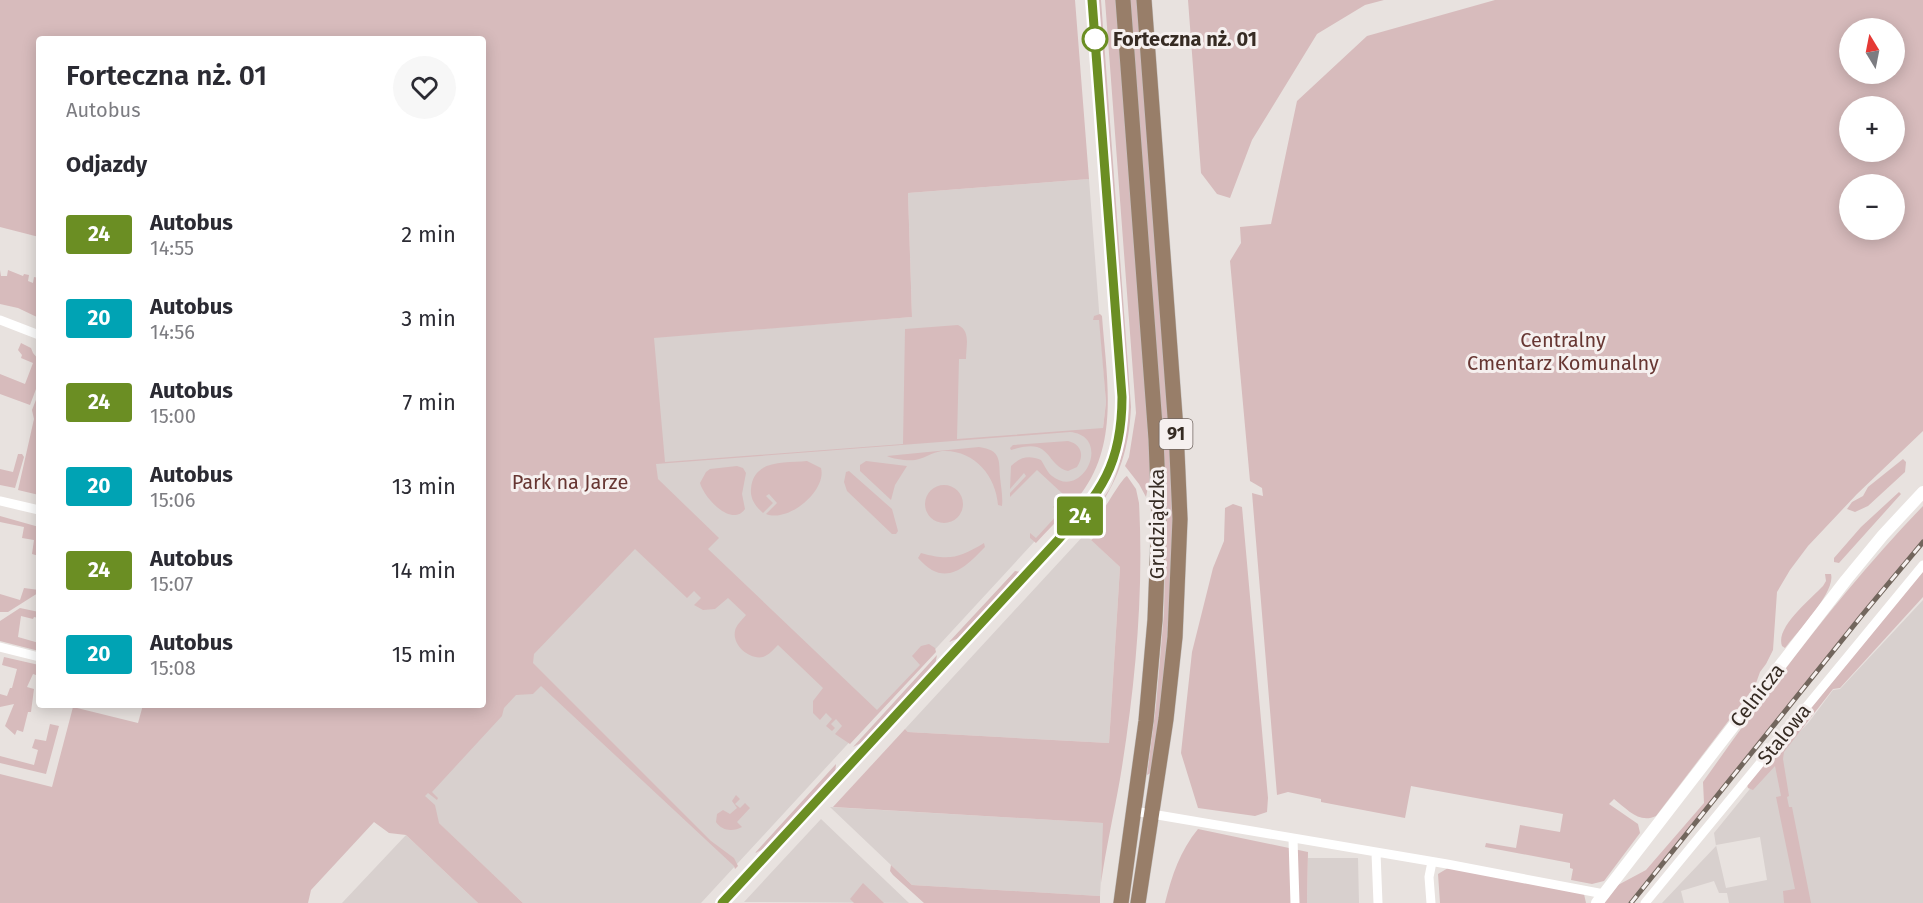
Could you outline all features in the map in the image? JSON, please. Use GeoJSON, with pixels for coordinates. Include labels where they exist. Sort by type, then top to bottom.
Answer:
{"type":"FeatureCollection","features":[{"type":"Feature","properties":{"kind":"main road","name":"Grudziądzka"},"geometry":{"type":"LineString","coordinates":[[1121,903],[1146,721],[1155,620],[1158,504],[1156,439],[1123,0]]}},
{"type":"Feature","properties":{"kind":"main road","name":"Grudziądzka"},"geometry":{"type":"LineString","coordinates":[[1138,903],[1166,718],[1175,637],[1180,519],[1176,430],[1144,0]]}},
{"type":"Feature","properties":{"kind":"street"},"geometry":{"type":"LineString","coordinates":[[722,903],[1058,540],[1087,507],[1110,468],[1119,441],[1122,397],[1092,0]]}},
{"type":"Feature","properties":{"kind":"street"},"geometry":{"type":"LineString","coordinates":[[0,320],[36,334]]}},
{"type":"Feature","properties":{"kind":"street","name":"Celnicza"},"geometry":{"type":"LineString","coordinates":[[1600,898],[1846,580],[1923,492]]}},
{"type":"Feature","properties":{"kind":"street"},"geometry":{"type":"LineString","coordinates":[[0,501],[36,509]]}},
{"type":"Feature","properties":{"kind":"street","name":"Stalowa"},"geometry":{"type":"LineString","coordinates":[[1645,903],[1923,565]]}},
{"type":"Feature","properties":{"kind":"street"},"geometry":{"type":"LineString","coordinates":[[0,647],[36,656]]}},
{"type":"Feature","properties":{"kind":"street"},"geometry":{"type":"LineString","coordinates":[[1134,812],[1273,833],[1293,839],[1432,862],[1600,898]]}},
{"type":"Feature","properties":{"kind":"street"},"geometry":{"type":"LineString","coordinates":[[1293,839],[1295,903]]}},
{"type":"Feature","properties":{"kind":"street"},"geometry":{"type":"LineString","coordinates":[[1376,853],[1378,903]]}},
{"type":"Feature","properties":{"kind":"street"},"geometry":{"type":"LineString","coordinates":[[1431,903],[1429,878],[1432,862]]}},
{"type":"Feature","properties":{"kind":"shaded area"},"geometry":{"type":"Polygon","coordinates":[[[1089,179],[1106,402],[1103,428],[1091,468],[1071,502],[701,903],[523,903],[404,790],[480,708],[486,708],[486,702],[659,515],[645,338],[912,317],[908,193],[1089,179]]]}},
{"type":"Feature","properties":{"kind":"shaded area"},"geometry":{"type":"Polygon","coordinates":[[[1085,534],[1120,567],[1109,743],[908,732],[905,729],[1085,534]]]}},
{"type":"Feature","properties":{"kind":"shaded area"},"geometry":{"type":"Polygon","coordinates":[[[1923,600],[1923,903],[1729,903],[1727,893],[1719,893],[1714,881],[1681,891],[1684,903],[1662,903],[1716,846],[1714,833],[1775,758],[1809,722],[1833,690],[1840,689],[1923,600]],[[1760,837],[1716,845],[1726,888],[1767,880],[1760,837]]]}},
{"type":"Feature","properties":{"kind":"shaded area"},"geometry":{"type":"Polygon","coordinates":[[[830,807],[1104,823],[1100,896],[912,885],[830,807]]]}},
{"type":"Feature","properties":{"kind":"shaded area"},"geometry":{"type":"Polygon","coordinates":[[[821,819],[909,903],[744,902],[821,819]]]}},
{"type":"Feature","properties":{"kind":"shaded area"},"geometry":{"type":"Polygon","coordinates":[[[406,835],[478,903],[342,903],[406,835]]]}},
{"type":"Feature","properties":{"kind":"shaded area"},"geometry":{"type":"Polygon","coordinates":[[[1308,858],[1358,858],[1359,903],[1307,903],[1308,858]]]}},
{"type":"Feature","properties":{"kind":"green space","name":"Park na Jarze"},"geometry":{"type":"Polygon","coordinates":[[[0,0],[1075,0],[1089,179],[908,193],[912,317],[654,338],[665,462],[903,444],[905,329],[958,325],[965,331],[966,359],[959,359],[957,439],[1103,428],[1106,402],[1099,320],[1093,320],[1094,316],[1100,314],[1106,360],[1108,405],[1103,448],[1096,469],[1085,488],[1036,543],[1030,538],[1030,533],[1036,538],[1059,513],[1053,507],[1056,504],[1062,509],[1066,505],[1061,499],[1064,495],[1037,470],[1010,497],[1010,493],[1026,476],[1024,473],[1010,489],[1011,466],[1025,458],[1037,458],[1052,476],[1063,481],[1074,480],[1083,474],[1089,465],[1090,444],[1083,436],[1070,432],[656,464],[658,479],[719,538],[708,549],[877,710],[920,665],[912,656],[921,646],[929,644],[935,648],[936,652],[850,744],[835,734],[842,726],[836,719],[831,724],[835,728],[832,731],[826,726],[832,719],[826,713],[820,720],[813,713],[813,701],[823,688],[778,645],[763,657],[747,654],[739,646],[735,631],[746,615],[728,598],[715,609],[703,610],[694,605],[701,598],[694,591],[687,598],[635,549],[534,654],[533,663],[711,841],[734,858],[738,866],[735,869],[541,686],[533,694],[516,695],[504,708],[502,716],[432,792],[438,798],[437,800],[428,793],[425,796],[435,805],[439,823],[523,903],[478,903],[406,835],[389,833],[374,822],[311,890],[308,903],[0,903],[0,774],[52,787],[73,708],[138,723],[142,708],[486,708],[486,36],[36,36],[36,236],[0,227],[0,0]]]}},
{"type":"Feature","properties":{"kind":"green space"},"geometry":{"type":"Polygon","coordinates":[[[1098,0],[1101,0],[1131,407],[1128,437],[1121,464],[1110,489],[1094,515],[1094,511],[1115,476],[1123,450],[1128,415],[1098,0]]]}},
{"type":"Feature","properties":{"kind":"green space"},"geometry":{"type":"Polygon","coordinates":[[[1105,0],[1117,0],[1151,473],[1146,497],[1125,466],[1129,457],[1136,413],[1105,0]]]}},
{"type":"Feature","properties":{"kind":"green space"},"geometry":{"type":"Polygon","coordinates":[[[1129,0],[1138,0],[1172,446],[1173,519],[1168,637],[1154,756],[1151,773],[1147,775],[1164,613],[1166,508],[1129,0]]]}},
{"type":"Feature","properties":{"kind":"green space"},"geometry":{"type":"Polygon","coordinates":[[[1188,0],[1384,0],[1365,5],[1317,34],[1252,140],[1230,198],[1217,194],[1201,173],[1188,0]]]}},
{"type":"Feature","properties":{"kind":"green space","name":"Centralny Cmentarz Komunalny"},"geometry":{"type":"Polygon","coordinates":[[[1495,0],[1923,0],[1923,431],[1857,494],[1808,546],[1790,570],[1777,592],[1773,650],[1755,686],[1656,816],[1639,817],[1614,799],[1609,804],[1638,824],[1640,833],[1604,881],[1592,884],[1571,880],[1573,869],[1570,868],[1570,863],[1485,847],[1486,843],[1516,848],[1520,825],[1560,832],[1563,814],[1411,786],[1405,818],[1321,802],[1321,799],[1288,792],[1277,795],[1252,493],[1263,496],[1262,488],[1250,481],[1230,261],[1241,243],[1240,227],[1271,224],[1297,101],[1367,36],[1495,0]]]}},
{"type":"Feature","properties":{"kind":"green space"},"geometry":{"type":"Polygon","coordinates":[[[0,270],[1,276],[7,276],[8,270],[23,276],[24,274],[29,275],[28,281],[33,283],[34,277],[36,277],[36,317],[18,308],[0,304],[0,270]]]}},
{"type":"Feature","properties":{"kind":"green space"},"geometry":{"type":"Polygon","coordinates":[[[21,343],[31,348],[36,356],[36,389],[30,405],[0,394],[0,374],[25,384],[33,363],[21,358],[22,355],[18,350],[21,343]]]}},
{"type":"Feature","properties":{"kind":"green space"},"geometry":{"type":"Polygon","coordinates":[[[36,400],[36,494],[18,490],[34,419],[32,410],[36,400]]]}},
{"type":"Feature","properties":{"kind":"green space"},"geometry":{"type":"Polygon","coordinates":[[[1068,441],[1079,447],[1081,458],[1077,467],[1068,471],[1060,468],[1046,453],[1034,446],[1011,450],[1010,448],[1013,445],[1068,441]]]}},
{"type":"Feature","properties":{"kind":"green space"},"geometry":{"type":"Polygon","coordinates":[[[979,447],[995,453],[997,457],[1002,506],[998,505],[988,474],[973,459],[964,454],[942,451],[912,460],[887,456],[979,447]]]}},
{"type":"Feature","properties":{"kind":"green space"},"geometry":{"type":"Polygon","coordinates":[[[18,454],[24,457],[15,488],[0,485],[0,469],[13,472],[18,454]]]}},
{"type":"Feature","properties":{"kind":"green space"},"geometry":{"type":"Polygon","coordinates":[[[1903,459],[1906,462],[1905,472],[1868,506],[1855,512],[1847,509],[1852,502],[1863,496],[1868,487],[1903,459]]]}},
{"type":"Feature","properties":{"kind":"green space"},"geometry":{"type":"Polygon","coordinates":[[[807,461],[821,468],[818,486],[812,495],[795,509],[775,516],[766,514],[777,503],[769,494],[766,496],[773,503],[763,513],[751,496],[753,479],[758,472],[772,464],[807,461]]]}},
{"type":"Feature","properties":{"kind":"green space"},"geometry":{"type":"Polygon","coordinates":[[[866,461],[907,466],[895,485],[891,500],[860,471],[860,465],[866,461]]]}},
{"type":"Feature","properties":{"kind":"green space"},"geometry":{"type":"Polygon","coordinates":[[[737,466],[743,468],[746,473],[742,494],[745,509],[733,515],[719,509],[707,496],[700,483],[710,469],[737,466]]]}},
{"type":"Feature","properties":{"kind":"green space"},"geometry":{"type":"Polygon","coordinates":[[[849,471],[892,509],[898,531],[896,534],[892,534],[847,491],[844,482],[846,472],[849,471]]]}},
{"type":"Feature","properties":{"kind":"green space"},"geometry":{"type":"Polygon","coordinates":[[[1127,476],[1136,489],[1139,503],[1140,572],[1137,641],[1120,779],[1101,883],[1103,823],[833,807],[905,729],[908,732],[1109,743],[1120,567],[1091,540],[1097,535],[1099,537],[1106,530],[1096,521],[1127,476]]]}},
{"type":"Feature","properties":{"kind":"green space"},"geometry":{"type":"Polygon","coordinates":[[[944,485],[957,491],[963,504],[957,517],[944,523],[931,517],[925,504],[931,491],[944,485]]]}},
{"type":"Feature","properties":{"kind":"green space"},"geometry":{"type":"Polygon","coordinates":[[[1899,492],[1901,494],[1839,563],[1834,562],[1834,558],[1861,527],[1899,492]]]}},
{"type":"Feature","properties":{"kind":"green space"},"geometry":{"type":"Polygon","coordinates":[[[1233,504],[1242,507],[1268,798],[1267,812],[1255,816],[1198,808],[1181,753],[1192,652],[1213,568],[1224,541],[1225,508],[1233,504]]]}},
{"type":"Feature","properties":{"kind":"green space"},"geometry":{"type":"Polygon","coordinates":[[[1923,506],[1923,539],[1628,903],[1604,903],[1618,885],[1646,870],[1704,803],[1703,782],[1755,710],[1835,605],[1923,506]]]}},
{"type":"Feature","properties":{"kind":"green space"},"geometry":{"type":"Polygon","coordinates":[[[0,516],[36,526],[36,555],[32,554],[34,540],[22,538],[24,527],[0,522],[0,516]]]}},
{"type":"Feature","properties":{"kind":"green space"},"geometry":{"type":"Polygon","coordinates":[[[984,543],[985,547],[969,562],[945,574],[927,567],[918,558],[921,553],[939,557],[954,557],[984,543]]]}},
{"type":"Feature","properties":{"kind":"green space"},"geometry":{"type":"Polygon","coordinates":[[[1015,571],[1021,572],[959,638],[949,642],[1015,571]]]}},
{"type":"Feature","properties":{"kind":"green space"},"geometry":{"type":"Polygon","coordinates":[[[1923,571],[1923,597],[1840,688],[1833,689],[1784,752],[1789,796],[1787,797],[1789,807],[1792,807],[1811,903],[1784,903],[1783,891],[1795,889],[1776,797],[1781,796],[1775,766],[1753,790],[1747,785],[1923,571]]]}},
{"type":"Feature","properties":{"kind":"green space"},"geometry":{"type":"Polygon","coordinates":[[[1825,574],[1831,574],[1831,582],[1822,601],[1785,648],[1782,646],[1781,638],[1784,630],[1795,614],[1823,586],[1826,581],[1825,574]]]}},
{"type":"Feature","properties":{"kind":"green space"},"geometry":{"type":"Polygon","coordinates":[[[24,588],[36,590],[36,594],[8,612],[0,612],[0,594],[20,600],[24,588]]]}},
{"type":"Feature","properties":{"kind":"green space"},"geometry":{"type":"Polygon","coordinates":[[[20,608],[36,611],[36,618],[33,619],[21,616],[18,637],[36,642],[36,650],[0,641],[0,621],[20,608]]]}},
{"type":"Feature","properties":{"kind":"green space"},"geometry":{"type":"Polygon","coordinates":[[[937,655],[935,665],[861,743],[853,747],[937,655]]]}},
{"type":"Feature","properties":{"kind":"green space"},"geometry":{"type":"Polygon","coordinates":[[[4,657],[36,664],[36,675],[33,674],[27,687],[34,689],[31,712],[28,712],[23,732],[17,730],[15,735],[5,726],[14,704],[0,707],[0,694],[7,696],[12,688],[17,669],[2,665],[4,657]]]}},
{"type":"Feature","properties":{"kind":"green space"},"geometry":{"type":"Polygon","coordinates":[[[50,724],[59,726],[46,774],[0,763],[0,756],[34,765],[38,750],[32,748],[35,739],[46,741],[50,724]]]}},
{"type":"Feature","properties":{"kind":"green space"},"geometry":{"type":"Polygon","coordinates":[[[836,764],[835,774],[764,849],[755,853],[836,764]]]}},
{"type":"Feature","properties":{"kind":"green space"},"geometry":{"type":"Polygon","coordinates":[[[736,795],[740,799],[735,804],[740,808],[745,803],[750,808],[737,822],[742,827],[735,830],[724,829],[716,822],[717,814],[723,810],[730,814],[737,808],[732,801],[736,795]]]}},
{"type":"Feature","properties":{"kind":"green space"},"geometry":{"type":"Polygon","coordinates":[[[1198,829],[1308,852],[1307,903],[1165,903],[1177,864],[1198,829]]]}},
{"type":"Feature","properties":{"kind":"green space"},"geometry":{"type":"Polygon","coordinates":[[[891,865],[912,885],[1100,896],[1100,903],[924,903],[893,875],[890,871],[891,865]]]}},
{"type":"Feature","properties":{"kind":"green space"},"geometry":{"type":"Polygon","coordinates":[[[1448,868],[1584,894],[1586,903],[1440,903],[1438,874],[1448,868]]]}},
{"type":"Feature","properties":{"kind":"green space"},"geometry":{"type":"Polygon","coordinates":[[[863,883],[884,903],[854,903],[850,899],[863,883]]]}},
{"type":"Feature","properties":{"kind":"railway"},"geometry":{"type":"LineString","coordinates":[[1631,903],[1923,542]]}},
{"type":"Feature","properties":{"kind":"bus line","name":"24"},"geometry":{"type":"LineString","coordinates":[[722,903],[1058,540],[1087,507],[1105,481],[1119,441],[1122,397],[1092,0]]}},
{"type":"Feature","properties":{"kind":"place","name":"Forteczna nż. 01"},"geometry":{"type":"Point","coordinates":[1095,39]}}]}
